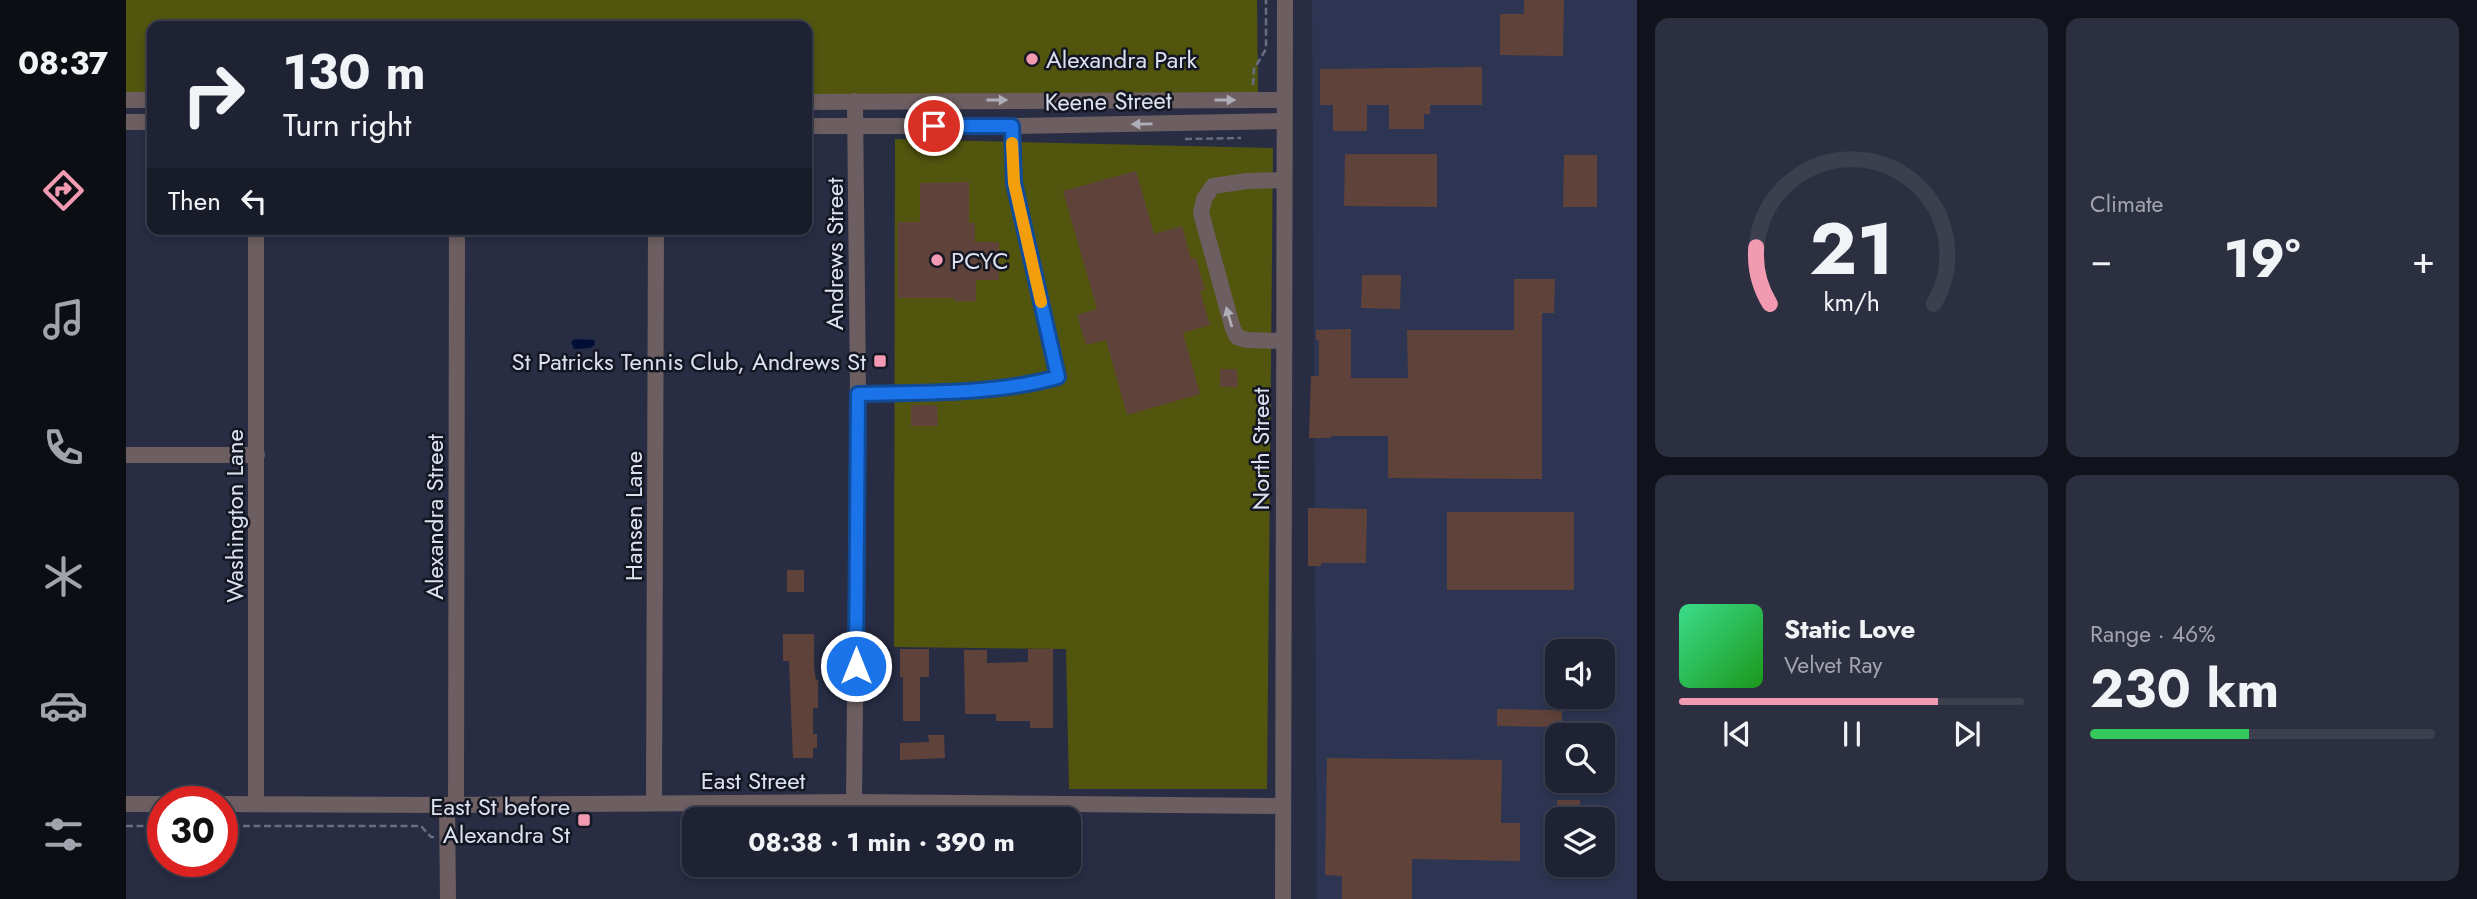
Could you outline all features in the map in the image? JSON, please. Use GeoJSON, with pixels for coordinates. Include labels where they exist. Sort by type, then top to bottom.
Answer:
{"type":"FeatureCollection","features":[{"type":"Feature","properties":{"kind":"street","name":"North Street"},"geometry":{"type":"LineString","coordinates":[[1283,899],[1285,0]]}},
{"type":"Feature","properties":{"kind":"street"},"geometry":{"type":"LineString","coordinates":[[126,100],[147,100]]}},
{"type":"Feature","properties":{"kind":"street","name":"Keene Street"},"geometry":{"type":"LineString","coordinates":[[812,102],[1284,100]]}},
{"type":"Feature","properties":{"kind":"street","name":"Andrews Street"},"geometry":{"type":"LineString","coordinates":[[855,101],[858,394],[855,802]]}},
{"type":"Feature","properties":{"kind":"street","name":"Keene Street"},"geometry":{"type":"LineString","coordinates":[[812,126],[1012,126],[1284,121]]}},
{"type":"Feature","properties":{"kind":"street"},"geometry":{"type":"LineString","coordinates":[[126,122],[147,122]]}},
{"type":"Feature","properties":{"kind":"street"},"geometry":{"type":"LineString","coordinates":[[858,394],[969,391],[1036,383],[1058,377],[1014,183],[1012,126]]}},
{"type":"Feature","properties":{"kind":"street"},"geometry":{"type":"LineString","coordinates":[[1283,341],[1247,340],[1237,337],[1201,213],[1204,199],[1213,186],[1247,181],[1284,180]]}},
{"type":"Feature","properties":{"kind":"street","name":"Washington Lane"},"geometry":{"type":"LineString","coordinates":[[256,235],[256,804]]}},
{"type":"Feature","properties":{"kind":"street","name":"Alexandra Street"},"geometry":{"type":"LineString","coordinates":[[448,899],[447,838],[452,805],[457,235]]}},
{"type":"Feature","properties":{"kind":"street","name":"Hansen Lane"},"geometry":{"type":"LineString","coordinates":[[654,803],[656,235]]}},
{"type":"Feature","properties":{"kind":"street"},"geometry":{"type":"LineString","coordinates":[[126,455],[257,455]]}},
{"type":"Feature","properties":{"kind":"street","name":"East Street"},"geometry":{"type":"LineString","coordinates":[[238,804],[855,802],[1283,806]]}},
{"type":"Feature","properties":{"kind":"street"},"geometry":{"type":"LineString","coordinates":[[126,804],[147,804]]}},
{"type":"Feature","properties":{"kind":"path"},"geometry":{"type":"LineString","coordinates":[[1253,89],[1254,69],[1266,49],[1266,0]]}},
{"type":"Feature","properties":{"kind":"path"},"geometry":{"type":"LineString","coordinates":[[126,826],[147,826]]}},
{"type":"Feature","properties":{"kind":"path"},"geometry":{"type":"LineString","coordinates":[[238,826],[421,826],[431,837],[447,838]]}},
{"type":"Feature","properties":{"kind":"shaded area","name":"Alexandra Park"},"geometry":{"type":"Polygon","coordinates":[[[126,0],[1257,0],[1258,94],[812,94],[812,21],[147,21],[147,93],[126,93],[126,0]]]}},
{"type":"Feature","properties":{"kind":"shaded area"},"geometry":{"type":"Polygon","coordinates":[[[1312,0],[1637,0],[1637,899],[1317,899],[1312,0]]]}},
{"type":"Feature","properties":{"kind":"shaded area"},"geometry":{"type":"Polygon","coordinates":[[[895,139],[1273,148],[1267,789],[1069,789],[1066,649],[894,647],[895,139]]]}},
{"type":"Feature","properties":{"kind":"shaded area"},"geometry":{"type":"Polygon","coordinates":[[[575,339],[594,340],[595,345],[574,349],[571,342],[575,339]]]}},
{"type":"Feature","properties":{"kind":"building"},"geometry":{"type":"Polygon","coordinates":[[[1524,0],[1564,0],[1563,56],[1500,55],[1500,14],[1524,14],[1524,0]]]}},
{"type":"Feature","properties":{"kind":"building"},"geometry":{"type":"Polygon","coordinates":[[[1482,67],[1482,105],[1430,105],[1430,114],[1424,114],[1424,129],[1389,129],[1389,105],[1367,105],[1367,131],[1333,131],[1333,105],[1320,105],[1320,69],[1482,67]]]}},
{"type":"Feature","properties":{"kind":"building"},"geometry":{"type":"Polygon","coordinates":[[[1345,154],[1437,154],[1437,207],[1344,206],[1345,154]]]}},
{"type":"Feature","properties":{"kind":"building"},"geometry":{"type":"Polygon","coordinates":[[[1564,155],[1597,155],[1597,207],[1563,207],[1564,155]]]}},
{"type":"Feature","properties":{"kind":"building"},"geometry":{"type":"Polygon","coordinates":[[[1136,171],[1154,234],[1182,226],[1191,259],[1196,258],[1205,290],[1200,291],[1210,325],[1183,333],[1200,394],[1127,415],[1106,340],[1086,345],[1077,315],[1097,309],[1063,191],[1136,171]]]}},
{"type":"Feature","properties":{"kind":"building","name":"PCYC"},"geometry":{"type":"Polygon","coordinates":[[[969,182],[969,223],[975,223],[975,242],[999,242],[999,280],[976,280],[976,301],[954,301],[954,298],[898,298],[898,222],[920,222],[920,183],[969,182]]]}},
{"type":"Feature","properties":{"kind":"building"},"geometry":{"type":"Polygon","coordinates":[[[1362,275],[1401,275],[1400,309],[1361,308],[1362,275]]]}},
{"type":"Feature","properties":{"kind":"building"},"geometry":{"type":"Polygon","coordinates":[[[1514,279],[1555,279],[1554,313],[1542,313],[1542,479],[1388,478],[1388,436],[1309,438],[1311,376],[1319,376],[1319,340],[1316,340],[1316,330],[1351,329],[1351,378],[1408,378],[1407,330],[1514,330],[1514,279]]]}},
{"type":"Feature","properties":{"kind":"building"},"geometry":{"type":"Polygon","coordinates":[[[1220,369],[1237,369],[1238,387],[1220,387],[1220,369]]]}},
{"type":"Feature","properties":{"kind":"building"},"geometry":{"type":"Polygon","coordinates":[[[911,405],[937,405],[938,426],[911,426],[911,405]]]}},
{"type":"Feature","properties":{"kind":"building"},"geometry":{"type":"Polygon","coordinates":[[[1308,508],[1367,509],[1366,563],[1321,563],[1321,566],[1308,566],[1308,508]]]}},
{"type":"Feature","properties":{"kind":"building"},"geometry":{"type":"Polygon","coordinates":[[[1447,512],[1574,512],[1574,590],[1447,590],[1447,512]]]}},
{"type":"Feature","properties":{"kind":"building"},"geometry":{"type":"Polygon","coordinates":[[[787,570],[804,570],[804,592],[787,592],[787,570]]]}},
{"type":"Feature","properties":{"kind":"building"},"geometry":{"type":"Polygon","coordinates":[[[783,634],[814,634],[818,708],[813,708],[813,734],[817,734],[817,748],[813,748],[813,758],[793,758],[789,661],[783,661],[783,634]]]}},
{"type":"Feature","properties":{"kind":"building"},"geometry":{"type":"Polygon","coordinates":[[[900,649],[929,649],[929,677],[920,677],[920,721],[903,721],[900,649]]]}},
{"type":"Feature","properties":{"kind":"building"},"geometry":{"type":"Polygon","coordinates":[[[1028,649],[1053,649],[1053,728],[1030,728],[1030,721],[996,721],[996,714],[965,714],[964,650],[987,650],[987,663],[1028,662],[1028,649]]]}},
{"type":"Feature","properties":{"kind":"building"},"geometry":{"type":"Polygon","coordinates":[[[1497,709],[1562,710],[1562,723],[1545,723],[1545,727],[1497,726],[1497,709]]]}},
{"type":"Feature","properties":{"kind":"building"},"geometry":{"type":"Polygon","coordinates":[[[928,735],[944,735],[945,758],[900,760],[900,743],[929,742],[928,735]]]}},
{"type":"Feature","properties":{"kind":"building"},"geometry":{"type":"Polygon","coordinates":[[[1327,758],[1502,760],[1501,823],[1520,823],[1520,861],[1412,859],[1412,899],[1342,899],[1342,876],[1325,875],[1327,758]]]}},
{"type":"Feature","properties":{"kind":"building"},"geometry":{"type":"Polygon","coordinates":[[[1557,800],[1580,800],[1580,807],[1557,807],[1557,800]]]}},
{"type":"Feature","properties":{"kind":"slow traffic"},"geometry":{"type":"LineString","coordinates":[[1012,143],[1014,183],[1041,302]]}},
{"type":"Feature","properties":{"kind":"place","name":"Alexandra Park"},"geometry":{"type":"Point","coordinates":[1032,59]}},
{"type":"Feature","properties":{"kind":"place","name":"PCYC"},"geometry":{"type":"Point","coordinates":[937,260]}},
{"type":"Feature","properties":{"kind":"place","name":"St Patricks Tennis Club, Andrews St"},"geometry":{"type":"Point","coordinates":[880,361]}},
{"type":"Feature","properties":{"kind":"place","name":"East St before Alexandra St"},"geometry":{"type":"Point","coordinates":[584,820]}},
{"type":"Feature","properties":{"kind":"route"},"geometry":{"type":"LineString","coordinates":[[856,666],[858,394],[969,391],[1036,383],[1058,377],[1014,183],[1012,126],[934,126]]}}]}
